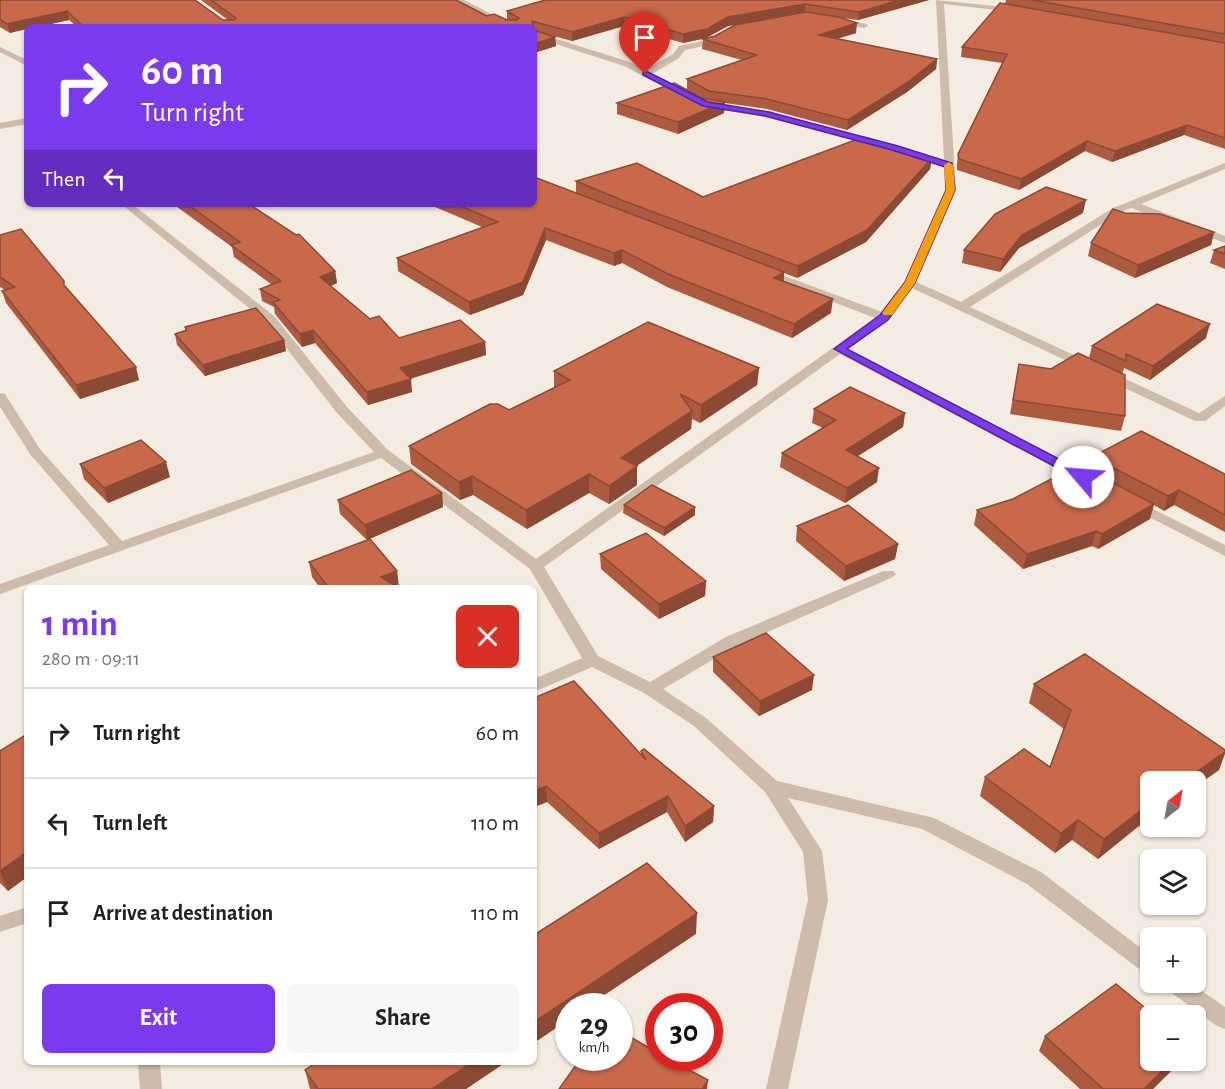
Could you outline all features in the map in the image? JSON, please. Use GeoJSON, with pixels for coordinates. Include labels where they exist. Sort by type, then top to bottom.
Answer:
{"type":"FeatureCollection","features":[{"type":"Feature","properties":{"kind":"street"},"geometry":{"type":"LineString","coordinates":[[458,0],[507,24]]}},
{"type":"Feature","properties":{"kind":"street"},"geometry":{"type":"LineString","coordinates":[[536,566],[884,317],[910,283],[951,190],[940,1],[1025,12]]}},
{"type":"Feature","properties":{"kind":"street"},"geometry":{"type":"LineString","coordinates":[[834,21],[864,26]]}},
{"type":"Feature","properties":{"kind":"street"},"geometry":{"type":"LineString","coordinates":[[645,74],[676,56],[682,48],[710,42],[731,30]]}},
{"type":"Feature","properties":{"kind":"street"},"geometry":{"type":"LineString","coordinates":[[537,35],[627,64],[706,105],[766,114],[884,145]]}},
{"type":"Feature","properties":{"kind":"street"},"geometry":{"type":"LineString","coordinates":[[0,49],[24,61]]}},
{"type":"Feature","properties":{"kind":"street"},"geometry":{"type":"LineString","coordinates":[[0,126],[24,122]]}},
{"type":"Feature","properties":{"kind":"street"},"geometry":{"type":"LineString","coordinates":[[906,151],[949,165]]}},
{"type":"Feature","properties":{"kind":"street"},"geometry":{"type":"LineString","coordinates":[[963,306],[1117,210],[1225,166]]}},
{"type":"Feature","properties":{"kind":"street"},"geometry":{"type":"LineString","coordinates":[[1131,204],[1225,240]]}},
{"type":"Feature","properties":{"kind":"street"},"geometry":{"type":"LineString","coordinates":[[130,207],[270,319],[342,410],[383,453],[536,566],[592,660],[650,689],[700,722],[771,787],[812,851],[818,900],[777,1089]]}},
{"type":"Feature","properties":{"kind":"street"},"geometry":{"type":"LineString","coordinates":[[752,267],[884,317]]}},
{"type":"Feature","properties":{"kind":"street"},"geometry":{"type":"LineString","coordinates":[[910,283],[1200,418],[1225,400]]}},
{"type":"Feature","properties":{"kind":"street"},"geometry":{"type":"LineString","coordinates":[[839,349],[1100,486]]}},
{"type":"Feature","properties":{"kind":"street"},"geometry":{"type":"LineString","coordinates":[[0,397],[35,451],[120,548]]}},
{"type":"Feature","properties":{"kind":"street"},"geometry":{"type":"LineString","coordinates":[[0,589],[383,453]]}},
{"type":"Feature","properties":{"kind":"street"},"geometry":{"type":"LineString","coordinates":[[1121,496],[1225,551]]}},
{"type":"Feature","properties":{"kind":"street"},"geometry":{"type":"LineString","coordinates":[[650,689],[732,640],[888,574]]}},
{"type":"Feature","properties":{"kind":"street"},"geometry":{"type":"LineString","coordinates":[[537,685],[592,660]]}},
{"type":"Feature","properties":{"kind":"street"},"geometry":{"type":"LineString","coordinates":[[771,787],[927,823],[1034,878],[1140,958]]}},
{"type":"Feature","properties":{"kind":"street"},"geometry":{"type":"LineString","coordinates":[[0,924],[24,916]]}},
{"type":"Feature","properties":{"kind":"street"},"geometry":{"type":"LineString","coordinates":[[1188,993],[1225,1019]]}},
{"type":"Feature","properties":{"kind":"street"},"geometry":{"type":"LineString","coordinates":[[149,1065],[151,1089]]}},
{"type":"Feature","properties":{"kind":"building"},"geometry":{"type":"Polygon","coordinates":[[[0,0],[195,0],[223,20],[234,20],[236,18],[211,0],[456,0],[487,16],[494,14],[507,20],[517,20],[519,18],[507,11],[545,0],[899,0],[859,12],[805,4],[728,17],[707,29],[683,34],[624,17],[572,32],[532,21],[532,24],[81,24],[67,11],[7,24],[0,19],[0,0]]]}},
{"type":"Feature","properties":{"kind":"building"},"geometry":{"type":"Polygon","coordinates":[[[1032,0],[1225,0],[1225,34],[1032,0]]]}},
{"type":"Feature","properties":{"kind":"building"},"geometry":{"type":"Polygon","coordinates":[[[1000,3],[1225,43],[1225,138],[1187,125],[1115,151],[1087,141],[1021,179],[959,159],[958,154],[1007,54],[962,47],[1000,3]]]}},
{"type":"Feature","properties":{"kind":"building"},"geometry":{"type":"Polygon","coordinates":[[[806,12],[839,17],[857,23],[819,35],[937,59],[908,82],[848,120],[767,99],[709,91],[687,79],[757,55],[703,39],[715,36],[735,25],[806,12]]]}},
{"type":"Feature","properties":{"kind":"building"},"geometry":{"type":"Polygon","coordinates":[[[537,31],[555,37],[537,43],[537,31]]]}},
{"type":"Feature","properties":{"kind":"building"},"geometry":{"type":"Polygon","coordinates":[[[674,83],[702,98],[725,102],[678,122],[617,103],[674,83]]]}},
{"type":"Feature","properties":{"kind":"building"},"geometry":{"type":"Polygon","coordinates":[[[863,137],[932,158],[867,230],[798,266],[576,181],[637,163],[703,197],[863,137]]]}},
{"type":"Feature","properties":{"kind":"building"},"geometry":{"type":"Polygon","coordinates":[[[537,178],[784,272],[774,278],[833,299],[794,324],[668,274],[622,250],[614,253],[545,228],[523,282],[469,302],[397,258],[498,222],[463,207],[537,207],[537,178]]]}},
{"type":"Feature","properties":{"kind":"building"},"geometry":{"type":"Polygon","coordinates":[[[1046,187],[1086,200],[1022,235],[1003,259],[964,250],[995,214],[1046,187]]]}},
{"type":"Feature","properties":{"kind":"building"},"geometry":{"type":"Polygon","coordinates":[[[191,207],[254,207],[296,235],[299,234],[335,271],[320,277],[370,319],[379,316],[399,338],[460,320],[485,342],[400,368],[411,379],[367,392],[313,330],[300,334],[273,302],[280,300],[260,289],[281,281],[231,245],[240,242],[191,207]]]}},
{"type":"Feature","properties":{"kind":"building"},"geometry":{"type":"Polygon","coordinates":[[[1113,209],[1125,213],[1160,214],[1214,232],[1138,265],[1091,243],[1113,209]]]}},
{"type":"Feature","properties":{"kind":"building"},"geometry":{"type":"Polygon","coordinates":[[[21,229],[64,281],[64,285],[136,367],[76,385],[2,291],[15,287],[0,277],[0,235],[21,229]]]}},
{"type":"Feature","properties":{"kind":"building"},"geometry":{"type":"Polygon","coordinates":[[[1225,246],[1225,254],[1214,250],[1225,246]]]}},
{"type":"Feature","properties":{"kind":"building"},"geometry":{"type":"Polygon","coordinates":[[[1157,304],[1210,324],[1153,366],[1126,354],[1126,361],[1092,346],[1157,304]]]}},
{"type":"Feature","properties":{"kind":"building"},"geometry":{"type":"Polygon","coordinates":[[[256,308],[284,340],[203,365],[175,334],[187,330],[185,327],[256,308]]]}},
{"type":"Feature","properties":{"kind":"building"},"geometry":{"type":"Polygon","coordinates":[[[648,322],[759,368],[701,405],[680,394],[692,411],[621,458],[637,466],[609,486],[589,474],[526,510],[472,476],[459,482],[409,446],[490,404],[498,404],[509,410],[570,380],[554,371],[648,322]]]}},
{"type":"Feature","properties":{"kind":"building"},"geometry":{"type":"Polygon","coordinates":[[[1078,353],[1125,375],[1125,416],[1013,400],[1019,364],[1051,369],[1078,353]]]}},
{"type":"Feature","properties":{"kind":"building"},"geometry":{"type":"Polygon","coordinates":[[[850,387],[905,413],[846,450],[879,468],[847,488],[782,453],[836,420],[814,409],[850,387]]]}},
{"type":"Feature","properties":{"kind":"building"},"geometry":{"type":"Polygon","coordinates":[[[1141,431],[1225,474],[1225,515],[1179,490],[1168,496],[1092,457],[1141,431]]]}},
{"type":"Feature","properties":{"kind":"building"},"geometry":{"type":"Polygon","coordinates":[[[141,440],[166,462],[104,488],[80,464],[141,440]]]}},
{"type":"Feature","properties":{"kind":"building"},"geometry":{"type":"Polygon","coordinates":[[[1078,465],[1154,504],[1102,534],[1096,531],[1027,554],[977,510],[1013,499],[1078,465]]]}},
{"type":"Feature","properties":{"kind":"building"},"geometry":{"type":"Polygon","coordinates":[[[411,470],[442,493],[365,525],[338,500],[411,470]]]}},
{"type":"Feature","properties":{"kind":"building"},"geometry":{"type":"Polygon","coordinates":[[[652,485],[695,507],[664,528],[624,505],[652,485]]]}},
{"type":"Feature","properties":{"kind":"building"},"geometry":{"type":"Polygon","coordinates":[[[848,505],[898,544],[846,566],[797,526],[848,505]]]}},
{"type":"Feature","properties":{"kind":"building"},"geometry":{"type":"Polygon","coordinates":[[[646,533],[706,581],[659,604],[600,554],[646,533]]]}},
{"type":"Feature","properties":{"kind":"building"},"geometry":{"type":"Polygon","coordinates":[[[370,539],[397,571],[381,577],[393,585],[327,585],[309,562],[370,539]]]}},
{"type":"Feature","properties":{"kind":"building"},"geometry":{"type":"Polygon","coordinates":[[[766,633],[814,675],[760,701],[713,657],[766,633]]]}},
{"type":"Feature","properties":{"kind":"building"},"geometry":{"type":"Polygon","coordinates":[[[1085,654],[1225,752],[1198,771],[1140,771],[1140,811],[1104,839],[1078,820],[1061,833],[985,777],[1024,749],[1050,767],[1071,710],[1034,684],[1085,654]]]}},
{"type":"Feature","properties":{"kind":"building"},"geometry":{"type":"Polygon","coordinates":[[[574,681],[646,760],[641,751],[644,749],[714,806],[685,826],[668,796],[599,833],[546,786],[537,790],[537,697],[574,681]]]}},
{"type":"Feature","properties":{"kind":"building"},"geometry":{"type":"Polygon","coordinates":[[[24,736],[24,854],[0,871],[0,751],[24,736]]]}},
{"type":"Feature","properties":{"kind":"building"},"geometry":{"type":"Polygon","coordinates":[[[647,863],[697,913],[577,993],[555,993],[555,1008],[537,1020],[537,933],[647,863]]]}},
{"type":"Feature","properties":{"kind":"building"},"geometry":{"type":"Polygon","coordinates":[[[1116,984],[1142,1005],[1140,1071],[1162,1071],[1144,1089],[1103,1089],[1045,1036],[1116,984]]]}},
{"type":"Feature","properties":{"kind":"building"},"geometry":{"type":"Polygon","coordinates":[[[633,1039],[645,1045],[645,1071],[691,1071],[708,1080],[702,1089],[559,1089],[572,1071],[633,1071],[633,1039]]]}},
{"type":"Feature","properties":{"kind":"building"},"geometry":{"type":"Polygon","coordinates":[[[312,1065],[468,1065],[432,1089],[318,1089],[305,1070],[312,1065]]]}},
{"type":"Feature","properties":{"kind":"slow traffic"},"geometry":{"type":"LineString","coordinates":[[888,313],[910,283],[951,190],[949,165]]}},
{"type":"Feature","properties":{"kind":"route"},"geometry":{"type":"LineString","coordinates":[[645,74],[706,105],[766,114],[895,148],[949,165],[951,190],[910,283],[884,317],[839,349],[1083,477]]}}]}
